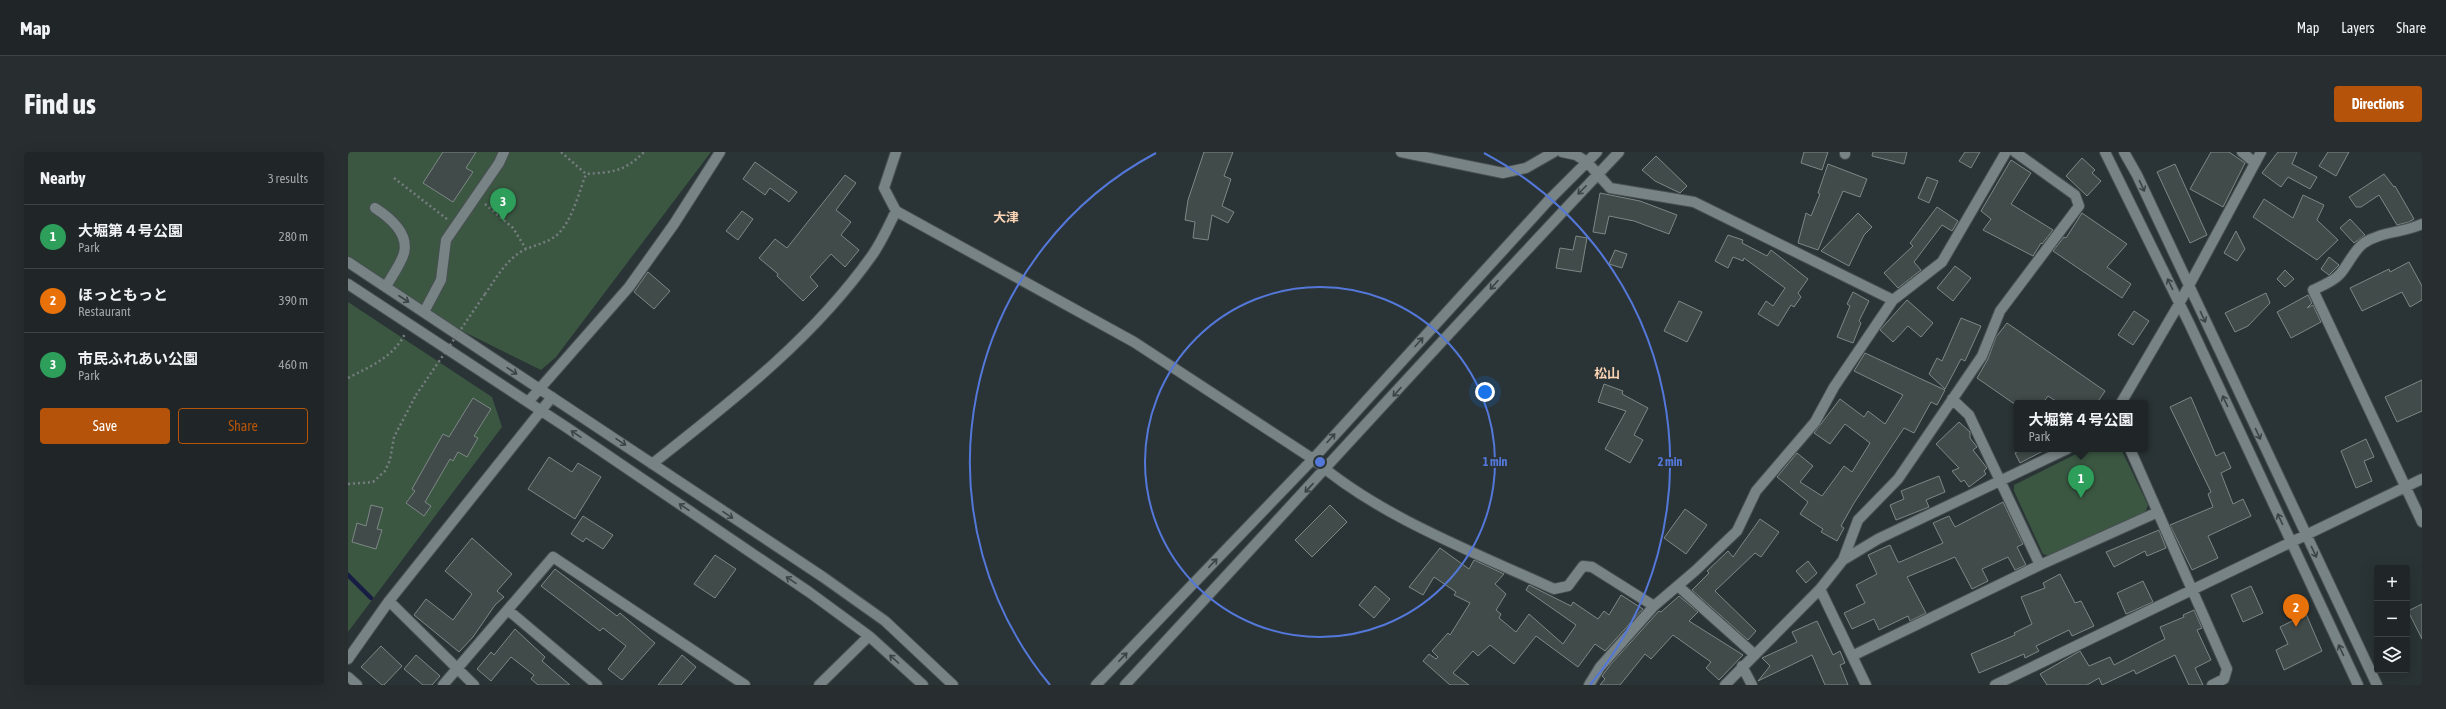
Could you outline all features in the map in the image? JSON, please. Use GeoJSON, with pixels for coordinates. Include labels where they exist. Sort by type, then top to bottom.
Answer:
{"type":"FeatureCollection","features":[{"type":"Feature","properties":{"kind":"street"},"geometry":{"type":"LineString","coordinates":[[424,312],[441,280],[446,240],[499,164],[504,152]]}},
{"type":"Feature","properties":{"kind":"street"},"geometry":{"type":"LineString","coordinates":[[528,402],[629,287],[674,224],[720,152]]}},
{"type":"Feature","properties":{"kind":"street"},"geometry":{"type":"LineString","coordinates":[[896,152],[884,188],[896,212],[1134,342],[1313,458],[1326,470],[1372,500],[1432,532],[1554,589],[1568,586],[1583,566],[1588,567],[1654,606]]}},
{"type":"Feature","properties":{"kind":"street"},"geometry":{"type":"LineString","coordinates":[[1401,152],[1503,173],[1526,168],[1554,152]]}},
{"type":"Feature","properties":{"kind":"street"},"geometry":{"type":"LineString","coordinates":[[1562,152],[1576,154],[1587,162],[1610,188],[1694,202],[1893,300]]}},
{"type":"Feature","properties":{"kind":"street"},"geometry":{"type":"LineString","coordinates":[[1096,685],[1313,458],[1543,207],[1597,152]]}},
{"type":"Feature","properties":{"kind":"street"},"geometry":{"type":"LineString","coordinates":[[1125,685],[1326,470],[1567,204],[1619,152]]}},
{"type":"Feature","properties":{"kind":"street"},"geometry":{"type":"LineString","coordinates":[[1589,685],[1600,667],[1654,606],[1678,586],[1737,530],[1756,491],[1815,422],[1834,388],[1893,300],[1942,262],[2006,152]]}},
{"type":"Feature","properties":{"kind":"street"},"geometry":{"type":"LineString","coordinates":[[1726,685],[1742,666],[1820,589],[1843,560],[1858,520],[1898,479],[1982,356],[2000,311],[2079,206],[2075,194],[2015,152]]}},
{"type":"Feature","properties":{"kind":"street"},"geometry":{"type":"LineString","coordinates":[[2105,152],[2179,304],[2358,685]]}},
{"type":"Feature","properties":{"kind":"street"},"geometry":{"type":"LineString","coordinates":[[2124,152],[2137,175],[2377,685]]}},
{"type":"Feature","properties":{"kind":"street"},"geometry":{"type":"LineString","coordinates":[[2242,152],[2255,164]]}},
{"type":"Feature","properties":{"kind":"street"},"geometry":{"type":"LineString","coordinates":[[2123,400],[2179,304],[2261,152]]}},
{"type":"Feature","properties":{"kind":"street"},"geometry":{"type":"LineString","coordinates":[[375,208],[390,217],[402,236],[404,253],[386,287]]}},
{"type":"Feature","properties":{"kind":"street"},"geometry":{"type":"LineString","coordinates":[[652,464],[726,406],[784,356],[826,314],[874,253],[896,212]]}},
{"type":"Feature","properties":{"kind":"street"},"geometry":{"type":"LineString","coordinates":[[2422,224],[2412,229],[2376,236],[2354,252],[2338,276],[2314,290],[2422,522]]}},
{"type":"Feature","properties":{"kind":"street"},"geometry":{"type":"LineString","coordinates":[[348,262],[539,388],[885,621],[953,685]]}},
{"type":"Feature","properties":{"kind":"street"},"geometry":{"type":"LineString","coordinates":[[348,284],[528,402],[809,592],[869,636],[923,685]]}},
{"type":"Feature","properties":{"kind":"street"},"geometry":{"type":"LineString","coordinates":[[348,659],[389,601],[552,397]]}},
{"type":"Feature","properties":{"kind":"street"},"geometry":{"type":"LineString","coordinates":[[1952,399],[1969,415],[2040,565]]}},
{"type":"Feature","properties":{"kind":"street"},"geometry":{"type":"LineString","coordinates":[[1843,560],[1878,538],[2061,452]]}},
{"type":"Feature","properties":{"kind":"street"},"geometry":{"type":"LineString","coordinates":[[2131,452],[2227,669],[2224,679],[2212,685]]}},
{"type":"Feature","properties":{"kind":"street"},"geometry":{"type":"LineString","coordinates":[[1995,685],[2422,479]]}},
{"type":"Feature","properties":{"kind":"street"},"geometry":{"type":"LineString","coordinates":[[1852,656],[2040,565],[2158,512]]}},
{"type":"Feature","properties":{"kind":"street"},"geometry":{"type":"LineString","coordinates":[[443,685],[553,557],[745,685]]}},
{"type":"Feature","properties":{"kind":"street"},"geometry":{"type":"LineString","coordinates":[[1678,586],[1754,654]]}},
{"type":"Feature","properties":{"kind":"street"},"geometry":{"type":"LineString","coordinates":[[1820,589],[1866,685]]}},
{"type":"Feature","properties":{"kind":"street"},"geometry":{"type":"LineString","coordinates":[[389,601],[474,685]]}},
{"type":"Feature","properties":{"kind":"street"},"geometry":{"type":"LineString","coordinates":[[508,610],[597,685]]}},
{"type":"Feature","properties":{"kind":"street"},"geometry":{"type":"LineString","coordinates":[[818,685],[869,636]]}},
{"type":"Feature","properties":{"kind":"street"},"geometry":{"type":"LineString","coordinates":[[1742,666],[1752,685]]}},
{"type":"Feature","properties":{"kind":"street"},"geometry":{"type":"LineString","coordinates":[[348,677],[357,685]]}},
{"type":"Feature","properties":{"kind":"path"},"geometry":{"type":"LineString","coordinates":[[561,152],[586,174],[618,172],[633,164],[644,152]]}},
{"type":"Feature","properties":{"kind":"path"},"geometry":{"type":"LineString","coordinates":[[348,484],[373,482],[385,471],[390,460],[394,437],[416,394],[509,260],[526,249],[543,244],[559,233],[572,210],[586,174]]}},
{"type":"Feature","properties":{"kind":"path"},"geometry":{"type":"LineString","coordinates":[[394,178],[456,226]]}},
{"type":"Feature","properties":{"kind":"path"},"geometry":{"type":"LineString","coordinates":[[476,196],[513,228],[526,249]]}},
{"type":"Feature","properties":{"kind":"path"},"geometry":{"type":"LineString","coordinates":[[348,378],[381,362],[398,346],[410,324]]}},
{"type":"Feature","properties":{"kind":"green space"},"geometry":{"type":"Polygon","coordinates":[[[348,152],[711,152],[556,357],[541,370],[424,312],[348,262],[348,152]]]}},
{"type":"Feature","properties":{"kind":"green space"},"geometry":{"type":"Polygon","coordinates":[[[348,302],[492,397],[502,427],[348,632],[348,302]]]}},
{"type":"Feature","properties":{"kind":"green space"},"geometry":{"type":"Polygon","coordinates":[[[2080,452],[2122,452],[2148,505],[2145,513],[2049,556],[2043,554],[2014,491],[2014,485],[2080,452]]]}},
{"type":"Feature","properties":{"kind":"building"},"geometry":{"type":"Polygon","coordinates":[[[443,152],[476,152],[466,168],[473,172],[453,202],[423,183],[443,152]]]}},
{"type":"Feature","properties":{"kind":"building"},"geometry":{"type":"Polygon","coordinates":[[[1204,152],[1233,152],[1224,176],[1231,179],[1222,206],[1234,212],[1228,223],[1212,215],[1208,240],[1193,238],[1195,222],[1185,220],[1188,200],[1204,152]]]}},
{"type":"Feature","properties":{"kind":"building"},"geometry":{"type":"Polygon","coordinates":[[[1804,152],[1828,152],[1822,170],[1801,163],[1804,152]]]}},
{"type":"Feature","properties":{"kind":"building"},"geometry":{"type":"Polygon","coordinates":[[[1873,152],[1907,152],[1904,164],[1872,156],[1873,152]]]}},
{"type":"Feature","properties":{"kind":"building"},"geometry":{"type":"Polygon","coordinates":[[[1965,152],[1980,152],[1971,168],[1959,161],[1965,152]]]}},
{"type":"Feature","properties":{"kind":"building"},"geometry":{"type":"Polygon","coordinates":[[[2211,152],[2229,152],[2245,163],[2223,207],[2190,189],[2211,152]]]}},
{"type":"Feature","properties":{"kind":"building"},"geometry":{"type":"Polygon","coordinates":[[[2278,152],[2297,152],[2292,164],[2317,177],[2310,189],[2288,177],[2281,187],[2262,173],[2278,152]]]}},
{"type":"Feature","properties":{"kind":"building"},"geometry":{"type":"Polygon","coordinates":[[[2328,152],[2349,152],[2336,176],[2319,166],[2328,152]]]}},
{"type":"Feature","properties":{"kind":"building"},"geometry":{"type":"Polygon","coordinates":[[[1656,156],[1687,186],[1680,193],[1655,181],[1642,170],[1656,156]]]}},
{"type":"Feature","properties":{"kind":"building"},"geometry":{"type":"Polygon","coordinates":[[[2082,158],[2095,170],[2092,173],[2101,181],[2087,196],[2066,176],[2082,158]]]}},
{"type":"Feature","properties":{"kind":"building"},"geometry":{"type":"Polygon","coordinates":[[[2011,160],[2031,173],[2011,204],[2053,230],[2042,244],[2041,243],[2033,256],[1983,230],[1991,219],[1981,211],[2011,160]]]}},
{"type":"Feature","properties":{"kind":"building"},"geometry":{"type":"Polygon","coordinates":[[[755,162],[797,192],[789,202],[770,188],[765,195],[743,179],[755,162]]]}},
{"type":"Feature","properties":{"kind":"building"},"geometry":{"type":"Polygon","coordinates":[[[1828,164],[1867,179],[1860,197],[1843,191],[1818,250],[1798,243],[1806,213],[1811,216],[1820,194],[1818,193],[1828,164]]]}},
{"type":"Feature","properties":{"kind":"building"},"geometry":{"type":"Polygon","coordinates":[[[2175,164],[2207,235],[2190,243],[2157,172],[2175,164]]]}},
{"type":"Feature","properties":{"kind":"building"},"geometry":{"type":"Polygon","coordinates":[[[2384,174],[2394,187],[2395,186],[2414,219],[2409,222],[2397,225],[2379,195],[2361,207],[2356,207],[2349,197],[2384,174]]]}},
{"type":"Feature","properties":{"kind":"building"},"geometry":{"type":"Polygon","coordinates":[[[845,175],[856,183],[836,210],[851,222],[841,235],[859,250],[845,267],[831,254],[810,277],[818,286],[803,301],[777,276],[778,274],[759,258],[775,239],[787,248],[845,175]]]}},
{"type":"Feature","properties":{"kind":"building"},"geometry":{"type":"Polygon","coordinates":[[[1927,177],[1938,181],[1929,203],[1918,198],[1927,177]]]}},
{"type":"Feature","properties":{"kind":"building"},"geometry":{"type":"Polygon","coordinates":[[[1600,193],[1640,201],[1677,215],[1669,234],[1634,221],[1609,216],[1605,234],[1593,232],[1600,193]]]}},
{"type":"Feature","properties":{"kind":"building"},"geometry":{"type":"Polygon","coordinates":[[[2303,195],[2324,205],[2317,220],[2338,240],[2317,260],[2253,217],[2264,199],[2293,218],[2303,195]]]}},
{"type":"Feature","properties":{"kind":"building"},"geometry":{"type":"Polygon","coordinates":[[[1937,207],[1958,221],[1952,231],[1942,225],[1914,262],[1921,270],[1898,288],[1884,273],[1913,246],[1910,243],[1937,207]]]}},
{"type":"Feature","properties":{"kind":"building"},"geometry":{"type":"Polygon","coordinates":[[[742,211],[753,219],[738,240],[726,231],[742,211]]]}},
{"type":"Feature","properties":{"kind":"building"},"geometry":{"type":"Polygon","coordinates":[[[1858,213],[1872,227],[1864,235],[1849,266],[1821,251],[1858,213]]]}},
{"type":"Feature","properties":{"kind":"building"},"geometry":{"type":"Polygon","coordinates":[[[2082,213],[2127,244],[2107,267],[2131,284],[2122,298],[2053,251],[2064,237],[2066,238],[2082,213]]]}},
{"type":"Feature","properties":{"kind":"building"},"geometry":{"type":"Polygon","coordinates":[[[2350,219],[2365,235],[2354,243],[2340,228],[2350,219]]]}},
{"type":"Feature","properties":{"kind":"building"},"geometry":{"type":"Polygon","coordinates":[[[2236,231],[2245,249],[2237,261],[2224,253],[2236,231]]]}},
{"type":"Feature","properties":{"kind":"building"},"geometry":{"type":"Polygon","coordinates":[[[1728,235],[1743,240],[1742,243],[1767,256],[1771,250],[1808,279],[1798,293],[1801,297],[1794,307],[1791,305],[1778,326],[1758,314],[1766,301],[1773,306],[1785,288],[1744,258],[1743,261],[1733,257],[1728,268],[1715,261],[1728,235]]]}},
{"type":"Feature","properties":{"kind":"building"},"geometry":{"type":"Polygon","coordinates":[[[1576,236],[1587,238],[1581,272],[1556,268],[1560,248],[1573,250],[1576,236]]]}},
{"type":"Feature","properties":{"kind":"building"},"geometry":{"type":"Polygon","coordinates":[[[1615,250],[1627,254],[1622,268],[1609,264],[1615,250]]]}},
{"type":"Feature","properties":{"kind":"building"},"geometry":{"type":"Polygon","coordinates":[[[2329,257],[2339,265],[2329,275],[2321,269],[2329,257]]]}},
{"type":"Feature","properties":{"kind":"building"},"geometry":{"type":"Polygon","coordinates":[[[2409,262],[2422,286],[2422,300],[2410,307],[2402,292],[2362,311],[2350,288],[2389,269],[2390,272],[2409,262]]]}},
{"type":"Feature","properties":{"kind":"building"},"geometry":{"type":"Polygon","coordinates":[[[1955,266],[1971,278],[1953,301],[1937,288],[1955,266]]]}},
{"type":"Feature","properties":{"kind":"building"},"geometry":{"type":"Polygon","coordinates":[[[2285,270],[2294,279],[2285,287],[2277,279],[2285,270]]]}},
{"type":"Feature","properties":{"kind":"building"},"geometry":{"type":"Polygon","coordinates":[[[648,272],[670,291],[654,309],[634,292],[648,272]]]}},
{"type":"Feature","properties":{"kind":"building"},"geometry":{"type":"Polygon","coordinates":[[[1853,292],[1869,301],[1859,321],[1861,323],[1853,343],[1837,337],[1850,306],[1847,304],[1853,292]]]}},
{"type":"Feature","properties":{"kind":"building"},"geometry":{"type":"Polygon","coordinates":[[[2266,293],[2270,303],[2248,326],[2235,332],[2225,313],[2266,293]]]}},
{"type":"Feature","properties":{"kind":"building"},"geometry":{"type":"Polygon","coordinates":[[[2308,295],[2312,303],[2307,308],[2313,305],[2321,322],[2291,338],[2277,312],[2308,295]]]}},
{"type":"Feature","properties":{"kind":"building"},"geometry":{"type":"Polygon","coordinates":[[[1907,300],[1933,323],[1921,337],[1908,326],[1893,342],[1880,330],[1907,300]]]}},
{"type":"Feature","properties":{"kind":"building"},"geometry":{"type":"Polygon","coordinates":[[[1679,301],[1702,312],[1687,342],[1664,331],[1679,301]]]}},
{"type":"Feature","properties":{"kind":"building"},"geometry":{"type":"Polygon","coordinates":[[[2134,311],[2149,321],[2133,345],[2118,335],[2134,311]]]}},
{"type":"Feature","properties":{"kind":"building"},"geometry":{"type":"Polygon","coordinates":[[[1961,318],[1981,326],[1965,361],[1961,359],[1945,389],[1929,374],[1937,358],[1942,361],[1961,318]]]}},
{"type":"Feature","properties":{"kind":"building"},"geometry":{"type":"Polygon","coordinates":[[[2007,323],[2105,391],[2099,400],[2054,400],[2048,396],[2045,400],[2014,400],[2013,403],[1977,378],[1988,359],[1996,337],[2007,323]]]}},
{"type":"Feature","properties":{"kind":"building"},"geometry":{"type":"Polygon","coordinates":[[[1865,353],[1945,390],[1937,405],[1931,402],[1914,433],[1904,428],[1854,503],[1841,526],[1844,528],[1837,541],[1821,532],[1823,529],[1800,514],[1808,502],[1777,477],[1797,453],[1813,466],[1800,482],[1822,496],[1844,466],[1852,472],[1870,443],[1845,424],[1830,444],[1814,433],[1840,399],[1864,417],[1868,411],[1885,424],[1903,395],[1854,371],[1865,353]]]}},
{"type":"Feature","properties":{"kind":"building"},"geometry":{"type":"Polygon","coordinates":[[[2422,380],[2422,411],[2397,422],[2385,397],[2422,380]]]}},
{"type":"Feature","properties":{"kind":"building"},"geometry":{"type":"Polygon","coordinates":[[[1604,384],[1623,391],[1622,394],[1648,408],[1634,435],[1643,440],[1630,463],[1605,449],[1626,411],[1598,402],[1604,384]]]}},
{"type":"Feature","properties":{"kind":"building"},"geometry":{"type":"Polygon","coordinates":[[[2191,397],[2216,456],[2224,452],[2231,468],[2221,473],[2233,504],[2243,499],[2251,516],[2208,536],[2218,558],[2192,570],[2170,525],[2213,507],[2208,494],[2211,492],[2170,407],[2191,397]]]}},
{"type":"Feature","properties":{"kind":"building"},"geometry":{"type":"Polygon","coordinates":[[[473,398],[491,409],[474,436],[478,438],[467,457],[458,452],[453,461],[450,459],[425,502],[431,506],[424,516],[406,503],[415,491],[412,489],[443,434],[449,437],[473,398]]]}},
{"type":"Feature","properties":{"kind":"building"},"geometry":{"type":"Polygon","coordinates":[[[1959,422],[1970,432],[1970,438],[1977,447],[1973,450],[1987,468],[1984,471],[1986,474],[1969,487],[1964,480],[1961,482],[1952,471],[1959,468],[1936,444],[1959,422]]]}},
{"type":"Feature","properties":{"kind":"building"},"geometry":{"type":"Polygon","coordinates":[[[2366,439],[2374,457],[2364,461],[2372,481],[2356,488],[2341,451],[2366,439]]]}},
{"type":"Feature","properties":{"kind":"building"},"geometry":{"type":"Polygon","coordinates":[[[2017,452],[2041,452],[2020,463],[2015,453],[2017,452]]]}},
{"type":"Feature","properties":{"kind":"building"},"geometry":{"type":"Polygon","coordinates":[[[549,457],[572,472],[578,463],[601,477],[575,519],[528,489],[549,457]]]}},
{"type":"Feature","properties":{"kind":"building"},"geometry":{"type":"Polygon","coordinates":[[[1939,476],[1945,492],[1926,500],[1929,507],[1896,520],[1890,505],[1904,499],[1901,491],[1939,476]]]}},
{"type":"Feature","properties":{"kind":"building"},"geometry":{"type":"Polygon","coordinates":[[[2003,502],[2023,544],[2017,547],[2026,565],[2015,570],[2008,557],[1982,569],[1988,581],[1972,589],[1955,557],[1907,577],[1926,613],[1910,621],[1908,616],[1879,630],[1874,619],[1852,629],[1844,613],[1865,603],[1856,585],[1877,574],[1868,555],[1890,545],[1898,562],[1900,562],[1943,543],[1933,523],[1949,516],[1955,527],[2003,502]]]}},
{"type":"Feature","properties":{"kind":"building"},"geometry":{"type":"Polygon","coordinates":[[[371,505],[383,508],[377,529],[382,530],[376,549],[352,542],[357,523],[366,526],[371,505]]]}},
{"type":"Feature","properties":{"kind":"building"},"geometry":{"type":"Polygon","coordinates":[[[1330,505],[1347,522],[1312,557],[1295,540],[1330,505]]]}},
{"type":"Feature","properties":{"kind":"building"},"geometry":{"type":"Polygon","coordinates":[[[1685,509],[1707,525],[1686,554],[1664,538],[1685,509]]]}},
{"type":"Feature","properties":{"kind":"building"},"geometry":{"type":"Polygon","coordinates":[[[583,516],[613,535],[603,549],[586,538],[583,542],[571,534],[583,516]]]}},
{"type":"Feature","properties":{"kind":"building"},"geometry":{"type":"Polygon","coordinates":[[[1760,519],[1779,532],[1761,557],[1755,553],[1715,591],[1756,631],[1748,640],[1692,590],[1709,573],[1707,571],[1728,551],[1733,557],[1760,519]]]}},
{"type":"Feature","properties":{"kind":"building"},"geometry":{"type":"Polygon","coordinates":[[[2159,530],[2166,548],[2147,556],[2145,551],[2114,567],[2106,552],[2159,530]]]}},
{"type":"Feature","properties":{"kind":"building"},"geometry":{"type":"Polygon","coordinates":[[[472,538],[512,574],[497,591],[504,597],[495,605],[473,637],[459,652],[414,615],[426,599],[453,620],[472,594],[445,571],[472,538]]]}},
{"type":"Feature","properties":{"kind":"building"},"geometry":{"type":"Polygon","coordinates":[[[1440,548],[1469,569],[1474,560],[1504,574],[1495,584],[1506,594],[1496,610],[1501,614],[1499,618],[1516,632],[1529,614],[1563,644],[1576,625],[1526,590],[1529,585],[1571,606],[1573,602],[1598,619],[1604,611],[1609,615],[1621,595],[1643,609],[1605,651],[1595,644],[1578,667],[1536,636],[1514,664],[1490,645],[1478,656],[1473,651],[1453,673],[1469,685],[1450,685],[1423,661],[1429,654],[1436,659],[1438,657],[1432,651],[1448,633],[1450,635],[1470,603],[1454,595],[1456,592],[1434,577],[1423,595],[1409,587],[1440,548]]]}},
{"type":"Feature","properties":{"kind":"building"},"geometry":{"type":"Polygon","coordinates":[[[715,555],[736,569],[715,598],[694,584],[715,555]]]}},
{"type":"Feature","properties":{"kind":"building"},"geometry":{"type":"Polygon","coordinates":[[[1808,561],[1817,573],[1806,583],[1796,571],[1808,561]]]}},
{"type":"Feature","properties":{"kind":"building"},"geometry":{"type":"Polygon","coordinates":[[[555,569],[617,616],[620,613],[655,643],[622,680],[608,669],[626,646],[603,628],[600,631],[541,586],[555,569]]]}},
{"type":"Feature","properties":{"kind":"building"},"geometry":{"type":"Polygon","coordinates":[[[2060,574],[2075,603],[2081,601],[2094,626],[2072,636],[2069,630],[2036,646],[2039,651],[2025,658],[2024,654],[1979,673],[1971,654],[2015,635],[2014,633],[2032,624],[2021,597],[2045,588],[2043,583],[2060,574]]]}},
{"type":"Feature","properties":{"kind":"building"},"geometry":{"type":"Polygon","coordinates":[[[2143,581],[2153,602],[2126,614],[2117,593],[2143,581]]]}},
{"type":"Feature","properties":{"kind":"building"},"geometry":{"type":"Polygon","coordinates":[[[1375,586],[1390,599],[1374,618],[1359,605],[1375,586]]]}},
{"type":"Feature","properties":{"kind":"building"},"geometry":{"type":"Polygon","coordinates":[[[2251,586],[2263,613],[2243,622],[2231,595],[2251,586]]]}},
{"type":"Feature","properties":{"kind":"building"},"geometry":{"type":"Polygon","coordinates":[[[1679,596],[1698,612],[1689,621],[1743,655],[1719,680],[1706,668],[1711,662],[1673,635],[1651,659],[1645,654],[1620,685],[1600,685],[1605,679],[1602,676],[1611,664],[1659,611],[1661,612],[1679,596]]]}},
{"type":"Feature","properties":{"kind":"building"},"geometry":{"type":"Polygon","coordinates":[[[2422,604],[2422,639],[2410,615],[2410,610],[2422,604]]]}},
{"type":"Feature","properties":{"kind":"building"},"geometry":{"type":"Polygon","coordinates":[[[2194,610],[2202,628],[2197,630],[2211,660],[2195,668],[2203,685],[2189,685],[2175,655],[2136,674],[2134,670],[2102,685],[2099,678],[2087,685],[2047,685],[2040,674],[2080,651],[2089,666],[2110,657],[2114,665],[2165,639],[2160,627],[2184,617],[2183,615],[2194,610]]]}},
{"type":"Feature","properties":{"kind":"building"},"geometry":{"type":"Polygon","coordinates":[[[2306,614],[2322,651],[2284,670],[2276,650],[2288,644],[2280,627],[2306,614]]]}},
{"type":"Feature","properties":{"kind":"building"},"geometry":{"type":"Polygon","coordinates":[[[1817,621],[1833,655],[1840,651],[1845,663],[1840,665],[1848,685],[1825,685],[1812,655],[1758,681],[1770,666],[1762,658],[1797,642],[1792,632],[1817,621]]]}},
{"type":"Feature","properties":{"kind":"building"},"geometry":{"type":"Polygon","coordinates":[[[515,629],[545,657],[542,661],[570,685],[538,685],[531,679],[534,675],[511,657],[491,681],[477,669],[491,652],[494,655],[515,629]]]}},
{"type":"Feature","properties":{"kind":"building"},"geometry":{"type":"Polygon","coordinates":[[[381,646],[402,666],[384,685],[382,685],[361,667],[381,646]]]}},
{"type":"Feature","properties":{"kind":"building"},"geometry":{"type":"Polygon","coordinates":[[[416,655],[440,676],[432,685],[423,685],[404,669],[416,655]]]}},
{"type":"Feature","properties":{"kind":"building"},"geometry":{"type":"Polygon","coordinates":[[[682,655],[696,667],[681,685],[658,685],[682,655]]]}},
{"type":"Feature","properties":{"kind":"waterway"},"geometry":{"type":"LineString","coordinates":[[348,575],[371,598]]}},
{"type":"Feature","properties":{"kind":"place","name":"市民ふれあい公園"},"geometry":{"type":"Point","coordinates":[503,221]}},
{"type":"Feature","properties":{"kind":"place","name":"大堀第４号公園"},"geometry":{"type":"Point","coordinates":[2081,498]}},
{"type":"Feature","properties":{"kind":"place","name":"ほっともっと"},"geometry":{"type":"Point","coordinates":[2296,627]}},
{"type":"Feature","properties":{"kind":"district","name":"大津"},"geometry":{"type":"Point","coordinates":[1006,217]}},
{"type":"Feature","properties":{"kind":"district","name":"松山"},"geometry":{"type":"Point","coordinates":[1607,373]}}]}
